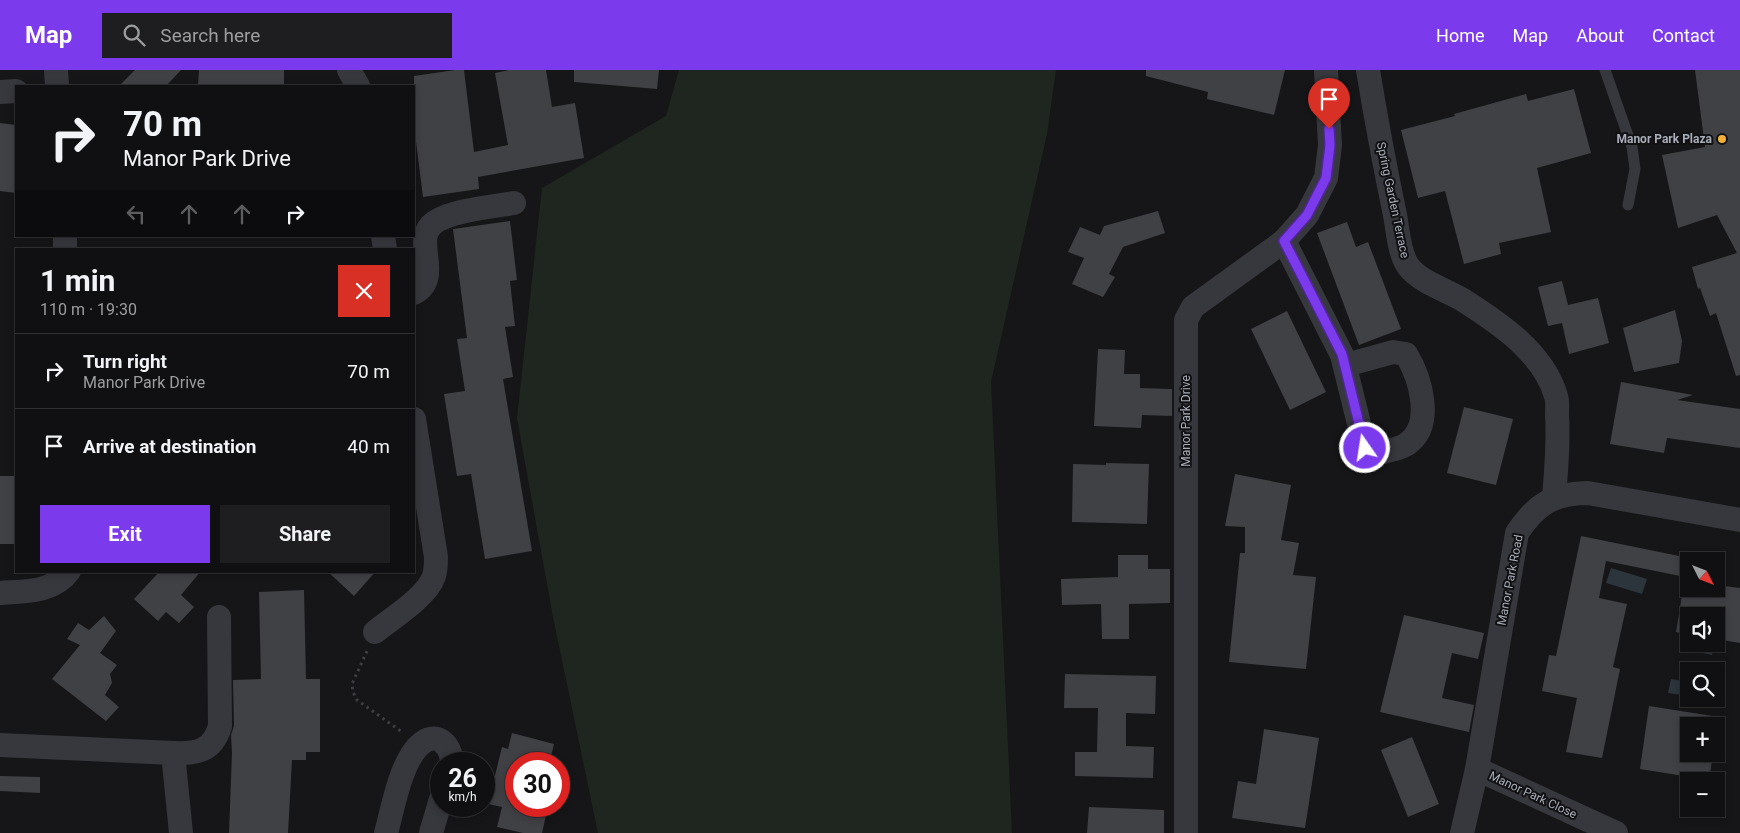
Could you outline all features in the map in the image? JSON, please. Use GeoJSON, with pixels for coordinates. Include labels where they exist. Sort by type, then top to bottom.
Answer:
{"type":"FeatureCollection","features":[{"type":"Feature","properties":{"kind":"street"},"geometry":{"type":"LineString","coordinates":[[56,70],[57,85]]}},
{"type":"Feature","properties":{"kind":"street"},"geometry":{"type":"LineString","coordinates":[[349,70],[357,85]]}},
{"type":"Feature","properties":{"kind":"street","name":"Manor Park Drive"},"geometry":{"type":"LineString","coordinates":[[1186,833],[1186,320],[1193,307],[1284,241],[1307,215],[1326,178],[1330,145],[1326,70]]}},
{"type":"Feature","properties":{"kind":"street","name":"Spring Garden Terrace"},"geometry":{"type":"LineString","coordinates":[[1368,70],[1387,180],[1402,251],[1408,266],[1420,278],[1458,297],[1488,316],[1537,360],[1548,377],[1556,397],[1559,438],[1554,498]]}},
{"type":"Feature","properties":{"kind":"street"},"geometry":{"type":"LineString","coordinates":[[0,92],[15,91]]}},
{"type":"Feature","properties":{"kind":"street"},"geometry":{"type":"LineString","coordinates":[[415,293],[421,290],[426,282],[426,233],[434,223],[448,216],[514,203]]}},
{"type":"Feature","properties":{"kind":"street"},"geometry":{"type":"LineString","coordinates":[[1284,241],[1346,365]]}},
{"type":"Feature","properties":{"kind":"street"},"geometry":{"type":"LineString","coordinates":[[375,632],[417,598],[427,588],[434,576],[436,556],[415,425]]}},
{"type":"Feature","properties":{"kind":"street","name":"Manor Park Road"},"geometry":{"type":"LineString","coordinates":[[1462,833],[1477,769],[1517,533],[1527,518],[1538,506],[1554,498],[1570,493],[1588,493],[1740,520]]}},
{"type":"Feature","properties":{"kind":"street"},"geometry":{"type":"LineString","coordinates":[[0,593],[37,590],[52,586],[68,573]]}},
{"type":"Feature","properties":{"kind":"street"},"geometry":{"type":"LineString","coordinates":[[0,746],[190,754],[201,751],[217,736],[220,726],[219,617]]}},
{"type":"Feature","properties":{"kind":"street"},"geometry":{"type":"LineString","coordinates":[[386,833],[406,763],[414,750],[420,744],[432,739],[441,741],[448,746],[451,752]]}},
{"type":"Feature","properties":{"kind":"street"},"geometry":{"type":"LineString","coordinates":[[174,753],[181,833]]}},
{"type":"Feature","properties":{"kind":"street","name":"Manor Park Close"},"geometry":{"type":"LineString","coordinates":[[1477,769],[1616,833]]}},
{"type":"Feature","properties":{"kind":"street"},"geometry":{"type":"LineString","coordinates":[[431,833],[436,817]]}},
{"type":"Feature","properties":{"kind":"lane"},"geometry":{"type":"LineString","coordinates":[[1605,70],[1632,147],[1635,169],[1628,205]]}},
{"type":"Feature","properties":{"kind":"path"},"geometry":{"type":"LineString","coordinates":[[375,632],[352,684],[353,692],[357,700],[420,744]]}},
{"type":"Feature","properties":{"kind":"shaded area"},"geometry":{"type":"Polygon","coordinates":[[[679,70],[1056,70],[1047,134],[991,382],[1012,833],[598,833],[553,617],[517,418],[542,188],[666,116],[679,70]]]}},
{"type":"Feature","properties":{"kind":"shaded area"},"geometry":{"type":"Polygon","coordinates":[[[1611,568],[1647,579],[1642,594],[1606,583],[1611,568]]]}},
{"type":"Feature","properties":{"kind":"shaded area"},"geometry":{"type":"Polygon","coordinates":[[[1698,652],[1713,652],[1712,655],[1698,652]]]}},
{"type":"Feature","properties":{"kind":"shaded area"},"geometry":{"type":"Polygon","coordinates":[[[1671,679],[1680,680],[1680,695],[1668,693],[1671,679]]]}},
{"type":"Feature","properties":{"kind":"building"},"geometry":{"type":"Polygon","coordinates":[[[135,70],[181,70],[167,85],[120,85],[135,70]]]}},
{"type":"Feature","properties":{"kind":"building"},"geometry":{"type":"Polygon","coordinates":[[[199,70],[284,70],[284,85],[198,85],[199,70]]]}},
{"type":"Feature","properties":{"kind":"building"},"geometry":{"type":"Polygon","coordinates":[[[464,70],[474,152],[508,145],[495,73],[509,70],[546,70],[552,107],[575,103],[584,158],[478,177],[479,189],[423,197],[415,134],[414,76],[464,70]]]}},
{"type":"Feature","properties":{"kind":"building"},"geometry":{"type":"Polygon","coordinates":[[[574,70],[659,70],[657,89],[574,82],[574,70]]]}},
{"type":"Feature","properties":{"kind":"building"},"geometry":{"type":"Polygon","coordinates":[[[1146,70],[1285,70],[1274,115],[1207,99],[1208,92],[1146,76],[1146,70]]]}},
{"type":"Feature","properties":{"kind":"building"},"geometry":{"type":"Polygon","coordinates":[[[1695,70],[1740,70],[1740,375],[1736,376],[1716,313],[1710,316],[1700,288],[1698,289],[1692,267],[1737,253],[1717,215],[1678,228],[1662,155],[1705,147],[1695,70]]]}},
{"type":"Feature","properties":{"kind":"building"},"geometry":{"type":"Polygon","coordinates":[[[1574,89],[1591,153],[1537,168],[1551,232],[1499,243],[1501,254],[1464,264],[1445,191],[1418,198],[1401,130],[1526,94],[1528,101],[1574,89]]]}},
{"type":"Feature","properties":{"kind":"building"},"geometry":{"type":"Polygon","coordinates":[[[0,123],[15,125],[15,193],[0,191],[0,123]]]}},
{"type":"Feature","properties":{"kind":"building"},"geometry":{"type":"Polygon","coordinates":[[[1158,211],[1165,233],[1123,247],[1109,274],[1115,277],[1103,297],[1072,284],[1084,258],[1068,252],[1080,227],[1100,235],[1104,226],[1158,211]]]}},
{"type":"Feature","properties":{"kind":"building"},"geometry":{"type":"Polygon","coordinates":[[[510,221],[517,280],[510,281],[515,326],[505,327],[513,377],[503,379],[532,551],[485,559],[471,474],[457,476],[444,394],[465,391],[457,339],[467,338],[453,229],[510,221]]]}},
{"type":"Feature","properties":{"kind":"building"},"geometry":{"type":"Polygon","coordinates":[[[1347,222],[1356,247],[1368,242],[1401,329],[1359,345],[1317,233],[1347,222]]]}},
{"type":"Feature","properties":{"kind":"building"},"geometry":{"type":"Polygon","coordinates":[[[1562,281],[1568,305],[1598,298],[1609,343],[1569,354],[1562,323],[1548,326],[1538,287],[1562,281]]]}},
{"type":"Feature","properties":{"kind":"building"},"geometry":{"type":"Polygon","coordinates":[[[1675,310],[1682,341],[1679,363],[1634,372],[1623,328],[1675,310]]]}},
{"type":"Feature","properties":{"kind":"building"},"geometry":{"type":"Polygon","coordinates":[[[1287,311],[1326,392],[1290,410],[1251,329],[1287,311]]]}},
{"type":"Feature","properties":{"kind":"building"},"geometry":{"type":"Polygon","coordinates":[[[1098,349],[1125,350],[1124,374],[1140,374],[1140,388],[1172,389],[1172,416],[1142,415],[1141,428],[1094,426],[1098,349]]]}},
{"type":"Feature","properties":{"kind":"building"},"geometry":{"type":"Polygon","coordinates":[[[1621,382],[1693,395],[1677,400],[1740,409],[1740,448],[1667,438],[1664,453],[1610,444],[1621,382]]]}},
{"type":"Feature","properties":{"kind":"building"},"geometry":{"type":"Polygon","coordinates":[[[1464,407],[1513,419],[1496,485],[1447,473],[1464,407]]]}},
{"type":"Feature","properties":{"kind":"building"},"geometry":{"type":"Polygon","coordinates":[[[1106,463],[1149,464],[1147,524],[1072,522],[1073,464],[1106,465],[1106,463]]]}},
{"type":"Feature","properties":{"kind":"building"},"geometry":{"type":"Polygon","coordinates":[[[1235,474],[1291,485],[1281,540],[1299,543],[1293,575],[1316,577],[1306,669],[1229,662],[1240,553],[1245,553],[1245,527],[1225,526],[1235,474]]]}},
{"type":"Feature","properties":{"kind":"building"},"geometry":{"type":"Polygon","coordinates":[[[0,476],[15,476],[15,544],[0,544],[0,476]]]}},
{"type":"Feature","properties":{"kind":"building"},"geometry":{"type":"Polygon","coordinates":[[[1581,536],[1680,556],[1680,576],[1606,561],[1599,598],[1627,604],[1613,667],[1620,669],[1602,758],[1566,752],[1577,698],[1542,691],[1549,655],[1556,656],[1581,536]]]}},
{"type":"Feature","properties":{"kind":"building"},"geometry":{"type":"Polygon","coordinates":[[[1118,555],[1148,555],[1148,569],[1170,569],[1170,603],[1129,604],[1129,639],[1102,639],[1101,604],[1062,605],[1061,579],[1118,577],[1118,555]]]}},
{"type":"Feature","properties":{"kind":"building"},"geometry":{"type":"Polygon","coordinates":[[[158,573],[199,573],[181,595],[194,607],[179,623],[166,612],[158,621],[134,599],[158,573]]]}},
{"type":"Feature","properties":{"kind":"building"},"geometry":{"type":"Polygon","coordinates":[[[329,573],[374,573],[354,596],[329,573]]]}},
{"type":"Feature","properties":{"kind":"building"},"geometry":{"type":"Polygon","coordinates":[[[1725,586],[1740,588],[1740,643],[1725,640],[1725,607],[1680,607],[1682,598],[1725,598],[1725,586]]]}},
{"type":"Feature","properties":{"kind":"building"},"geometry":{"type":"Polygon","coordinates":[[[304,590],[306,679],[320,679],[320,752],[306,752],[306,760],[292,760],[288,833],[229,833],[231,735],[234,726],[233,680],[261,679],[259,592],[304,590]]]}},
{"type":"Feature","properties":{"kind":"building"},"geometry":{"type":"Polygon","coordinates":[[[1680,608],[1680,633],[1676,632],[1680,608]]]}},
{"type":"Feature","properties":{"kind":"building"},"geometry":{"type":"Polygon","coordinates":[[[1404,615],[1484,633],[1478,659],[1452,653],[1442,698],[1474,705],[1469,732],[1380,712],[1404,615]]]}},
{"type":"Feature","properties":{"kind":"building"},"geometry":{"type":"Polygon","coordinates":[[[104,616],[116,631],[100,653],[117,665],[110,674],[112,683],[105,695],[119,707],[106,721],[52,679],[80,645],[67,639],[78,623],[89,630],[104,616]]]}},
{"type":"Feature","properties":{"kind":"building"},"geometry":{"type":"Polygon","coordinates":[[[1065,674],[1156,676],[1155,714],[1126,713],[1126,746],[1154,747],[1153,778],[1075,776],[1075,752],[1097,752],[1098,708],[1064,708],[1065,674]]]}},
{"type":"Feature","properties":{"kind":"building"},"geometry":{"type":"Polygon","coordinates":[[[1649,706],[1719,717],[1680,717],[1680,762],[1712,762],[1710,772],[1680,772],[1680,775],[1640,769],[1649,706]]]}},
{"type":"Feature","properties":{"kind":"building"},"geometry":{"type":"Polygon","coordinates":[[[1264,729],[1319,738],[1305,828],[1232,818],[1238,781],[1256,784],[1264,729]]]}},
{"type":"Feature","properties":{"kind":"building"},"geometry":{"type":"Polygon","coordinates":[[[512,733],[554,744],[552,752],[505,752],[505,817],[546,817],[542,833],[523,833],[497,827],[502,807],[495,806],[495,776],[502,747],[508,749],[512,733]]]}},
{"type":"Feature","properties":{"kind":"building"},"geometry":{"type":"Polygon","coordinates":[[[1412,737],[1439,804],[1408,817],[1381,750],[1412,737]]]}},
{"type":"Feature","properties":{"kind":"building"},"geometry":{"type":"Polygon","coordinates":[[[0,776],[40,777],[40,793],[0,791],[0,776]]]}},
{"type":"Feature","properties":{"kind":"building"},"geometry":{"type":"Polygon","coordinates":[[[1089,807],[1164,810],[1164,833],[1087,833],[1089,807]]]}},
{"type":"Feature","properties":{"kind":"place","name":"Manor Park Plaza"},"geometry":{"type":"Point","coordinates":[1722,139]}},
{"type":"Feature","properties":{"kind":"route"},"geometry":{"type":"LineString","coordinates":[[1329,129],[1330,145],[1326,178],[1307,215],[1284,241],[1342,354],[1365,448]]}}]}
